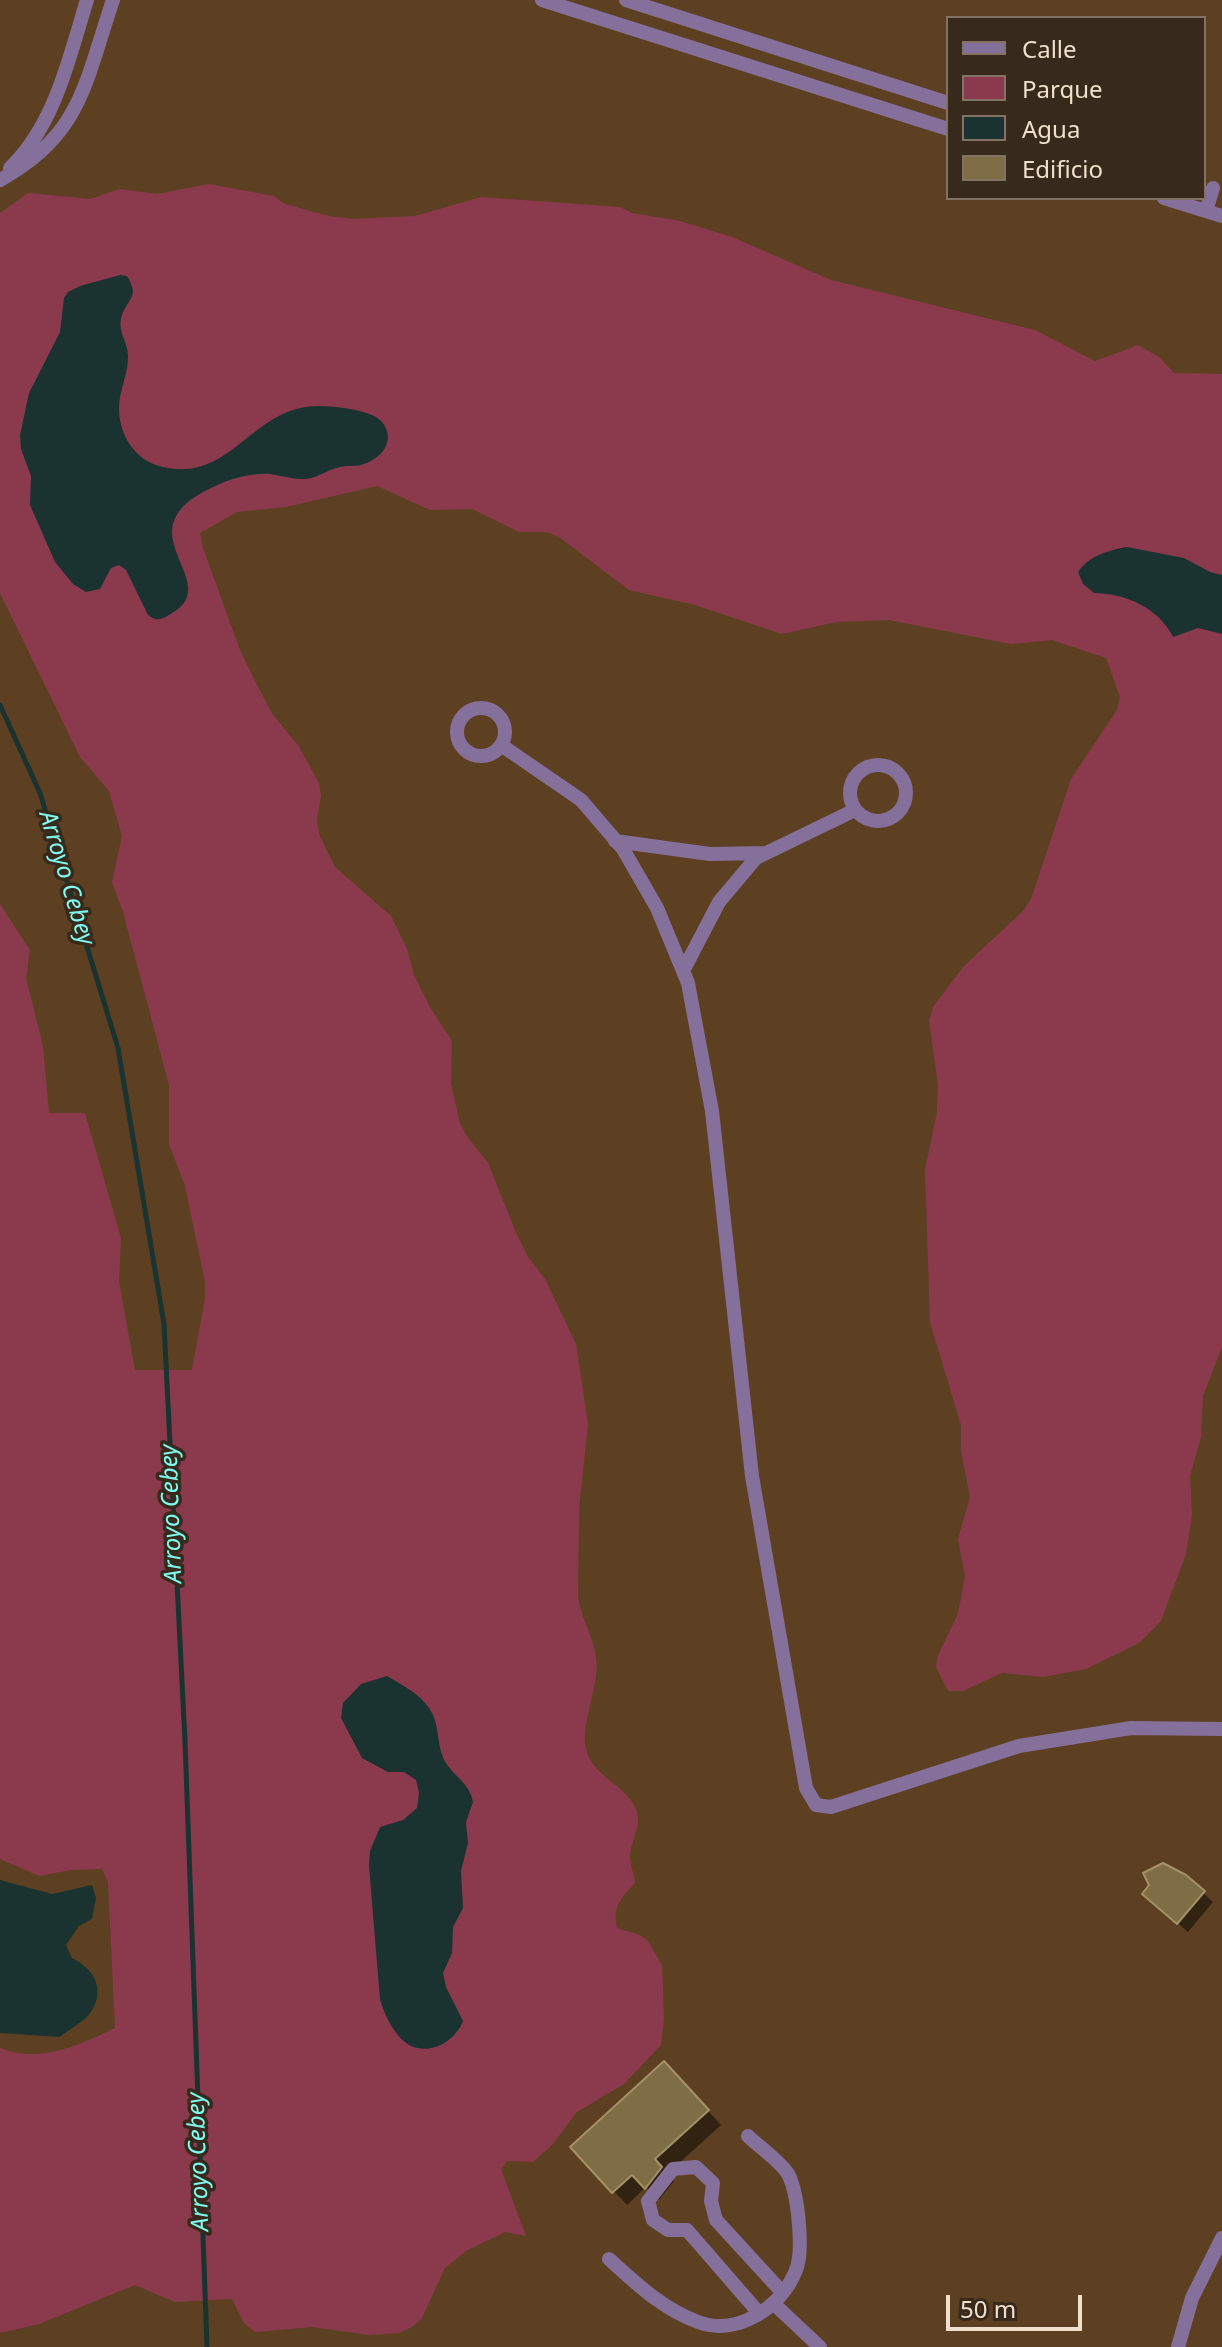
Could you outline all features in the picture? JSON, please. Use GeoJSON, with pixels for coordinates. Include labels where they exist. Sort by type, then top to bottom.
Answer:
{"type":"FeatureCollection","features":[{"type":"Feature","properties":{"kind":"street"},"geometry":{"type":"LineString","coordinates":[[0,179],[20,159],[39,132],[62,78],[87,0]]}},
{"type":"Feature","properties":{"kind":"street"},"geometry":{"type":"LineString","coordinates":[[0,179],[26,165],[54,141],[68,123],[113,0]]}},
{"type":"Feature","properties":{"kind":"street"},"geometry":{"type":"LineString","coordinates":[[542,0],[946,128]]}},
{"type":"Feature","properties":{"kind":"street"},"geometry":{"type":"LineString","coordinates":[[615,23],[624,0],[946,102]]}},
{"type":"Feature","properties":{"kind":"street"},"geometry":{"type":"LineString","coordinates":[[913,118],[918,94]]}},
{"type":"Feature","properties":{"kind":"street"},"geometry":{"type":"LineString","coordinates":[[1206,211],[1213,188]]}},
{"type":"Feature","properties":{"kind":"street"},"geometry":{"type":"LineString","coordinates":[[1170,200],[1222,216]]}},
{"type":"Feature","properties":{"kind":"street"},"geometry":{"type":"LineString","coordinates":[[501,745],[581,800],[615,841],[657,908],[688,983],[712,1111],[752,1476],[806,1788],[816,1805],[831,1807],[1019,1746],[1131,1728],[1222,1729]]}},
{"type":"Feature","properties":{"kind":"street"},"geometry":{"type":"LineString","coordinates":[[881,764],[898,772],[906,788],[903,806],[897,814],[880,821],[870,820],[855,810],[849,792],[856,775],[872,765],[881,764]]}},
{"type":"Feature","properties":{"kind":"street"},"geometry":{"type":"LineString","coordinates":[[683,971],[719,902],[756,858],[855,810]]}},
{"type":"Feature","properties":{"kind":"street"},"geometry":{"type":"LineString","coordinates":[[615,841],[710,854],[766,853]]}},
{"type":"Feature","properties":{"kind":"street"},"geometry":{"type":"LineString","coordinates":[[609,2259],[658,2302],[700,2324],[738,2325],[778,2298],[797,2269],[801,2229],[788,2174],[748,2136]]}},
{"type":"Feature","properties":{"kind":"street"},"geometry":{"type":"LineString","coordinates":[[759,2313],[687,2230],[668,2230],[653,2220],[648,2201],[673,2169],[696,2167],[713,2183],[711,2201],[716,2220],[820,2347]]}},
{"type":"Feature","properties":{"kind":"street"},"geometry":{"type":"LineString","coordinates":[[1178,2347],[1192,2298],[1222,2238]]}},
{"type":"Feature","properties":{"kind":"green space"},"geometry":{"type":"Polygon","coordinates":[[[209,184],[274,196],[285,204],[353,219],[415,216],[481,197],[620,207],[632,213],[680,221],[732,237],[831,280],[1035,330],[1095,361],[1138,345],[1159,357],[1174,373],[1222,374],[1222,1347],[1203,1396],[1201,1437],[1190,1476],[1192,1515],[1186,1554],[1161,1621],[1139,1643],[1086,1669],[1043,1677],[1002,1673],[963,1691],[948,1691],[936,1667],[960,1603],[965,1576],[958,1539],[970,1497],[961,1451],[961,1425],[930,1322],[925,1170],[937,1112],[938,1085],[929,1021],[933,1007],[964,966],[1023,911],[1031,899],[1071,779],[1117,710],[1120,697],[1106,658],[1052,640],[1011,644],[889,620],[836,622],[782,634],[695,605],[629,590],[559,537],[547,532],[519,532],[472,509],[430,510],[377,486],[286,507],[237,512],[200,533],[240,650],[273,715],[298,745],[319,783],[319,834],[335,867],[391,916],[407,949],[414,975],[452,1041],[451,1084],[460,1123],[488,1163],[517,1235],[528,1257],[545,1279],[576,1344],[588,1424],[579,1508],[578,1597],[596,1657],[586,1749],[597,1769],[628,1797],[638,1816],[630,1854],[635,1883],[619,1903],[616,1921],[617,1928],[640,1935],[648,1941],[662,1965],[664,2018],[661,2045],[624,2084],[577,2112],[553,2144],[533,2162],[507,2161],[501,2169],[526,2236],[505,2232],[466,2251],[445,2268],[422,2318],[399,2333],[369,2335],[312,2327],[255,2332],[244,2323],[232,2299],[175,2302],[135,2285],[39,2324],[0,2333],[0,2048],[30,2054],[44,2053],[74,2046],[115,2028],[108,1882],[102,1869],[71,1870],[39,1876],[0,1859],[0,904],[30,950],[26,978],[43,1046],[49,1113],[85,1113],[121,1238],[119,1281],[135,1370],[192,1370],[205,1282],[185,1186],[169,1144],[169,1085],[123,912],[112,882],[122,836],[109,791],[80,757],[0,593],[0,213],[28,193],[90,199],[119,189],[157,194],[209,184]]]}},
{"type":"Feature","properties":{"kind":"water"},"geometry":{"type":"Polygon","coordinates":[[[120,275],[127,276],[133,294],[120,324],[128,355],[119,402],[120,417],[129,443],[148,461],[179,469],[198,467],[231,450],[278,417],[309,406],[368,413],[383,423],[388,437],[381,453],[364,464],[336,468],[306,479],[270,474],[239,477],[186,503],[176,516],[172,536],[188,585],[187,596],[182,606],[158,619],[148,615],[126,570],[119,565],[111,568],[100,589],[86,592],[73,584],[55,562],[30,505],[31,476],[21,449],[20,435],[29,393],[60,332],[64,298],[80,286],[120,275]]]}},
{"type":"Feature","properties":{"kind":"water"},"geometry":{"type":"Polygon","coordinates":[[[1127,547],[1184,558],[1222,575],[1222,634],[1198,628],[1173,637],[1159,618],[1140,604],[1118,596],[1094,593],[1083,584],[1078,572],[1088,562],[1106,552],[1127,547]]]}},
{"type":"Feature","properties":{"kind":"water"},"geometry":{"type":"Polygon","coordinates":[[[387,1676],[419,1697],[431,1710],[443,1758],[466,1787],[473,1802],[466,1822],[468,1843],[461,1871],[463,1908],[453,1927],[452,1953],[443,1973],[446,1987],[463,2021],[449,2040],[427,2049],[411,2046],[400,2037],[380,1999],[369,1866],[370,1851],[380,1827],[403,1820],[417,1808],[419,1793],[416,1780],[404,1772],[388,1772],[362,1758],[341,1718],[343,1703],[361,1684],[387,1676]]]}},
{"type":"Feature","properties":{"kind":"water"},"geometry":{"type":"Polygon","coordinates":[[[0,1880],[52,1894],[92,1885],[96,1898],[92,1919],[79,1926],[66,1945],[72,1958],[93,1976],[98,1991],[97,2000],[87,2017],[60,2037],[0,2033],[0,1880]]]}},
{"type":"Feature","properties":{"kind":"building"},"geometry":{"type":"Polygon","coordinates":[[[1163,1863],[1186,1875],[1205,1891],[1177,1924],[1142,1894],[1149,1885],[1143,1873],[1163,1863]]]}},
{"type":"Feature","properties":{"kind":"building"},"geometry":{"type":"Polygon","coordinates":[[[664,2061],[709,2110],[655,2159],[662,2167],[645,2189],[632,2175],[612,2193],[570,2147],[664,2061]]]}},
{"type":"Feature","properties":{"kind":"waterway","name":"Arroyo Cebey"},"geometry":{"type":"LineString","coordinates":[[0,705],[40,793],[118,1048],[164,1324],[185,1741],[207,2347]]}}]}
